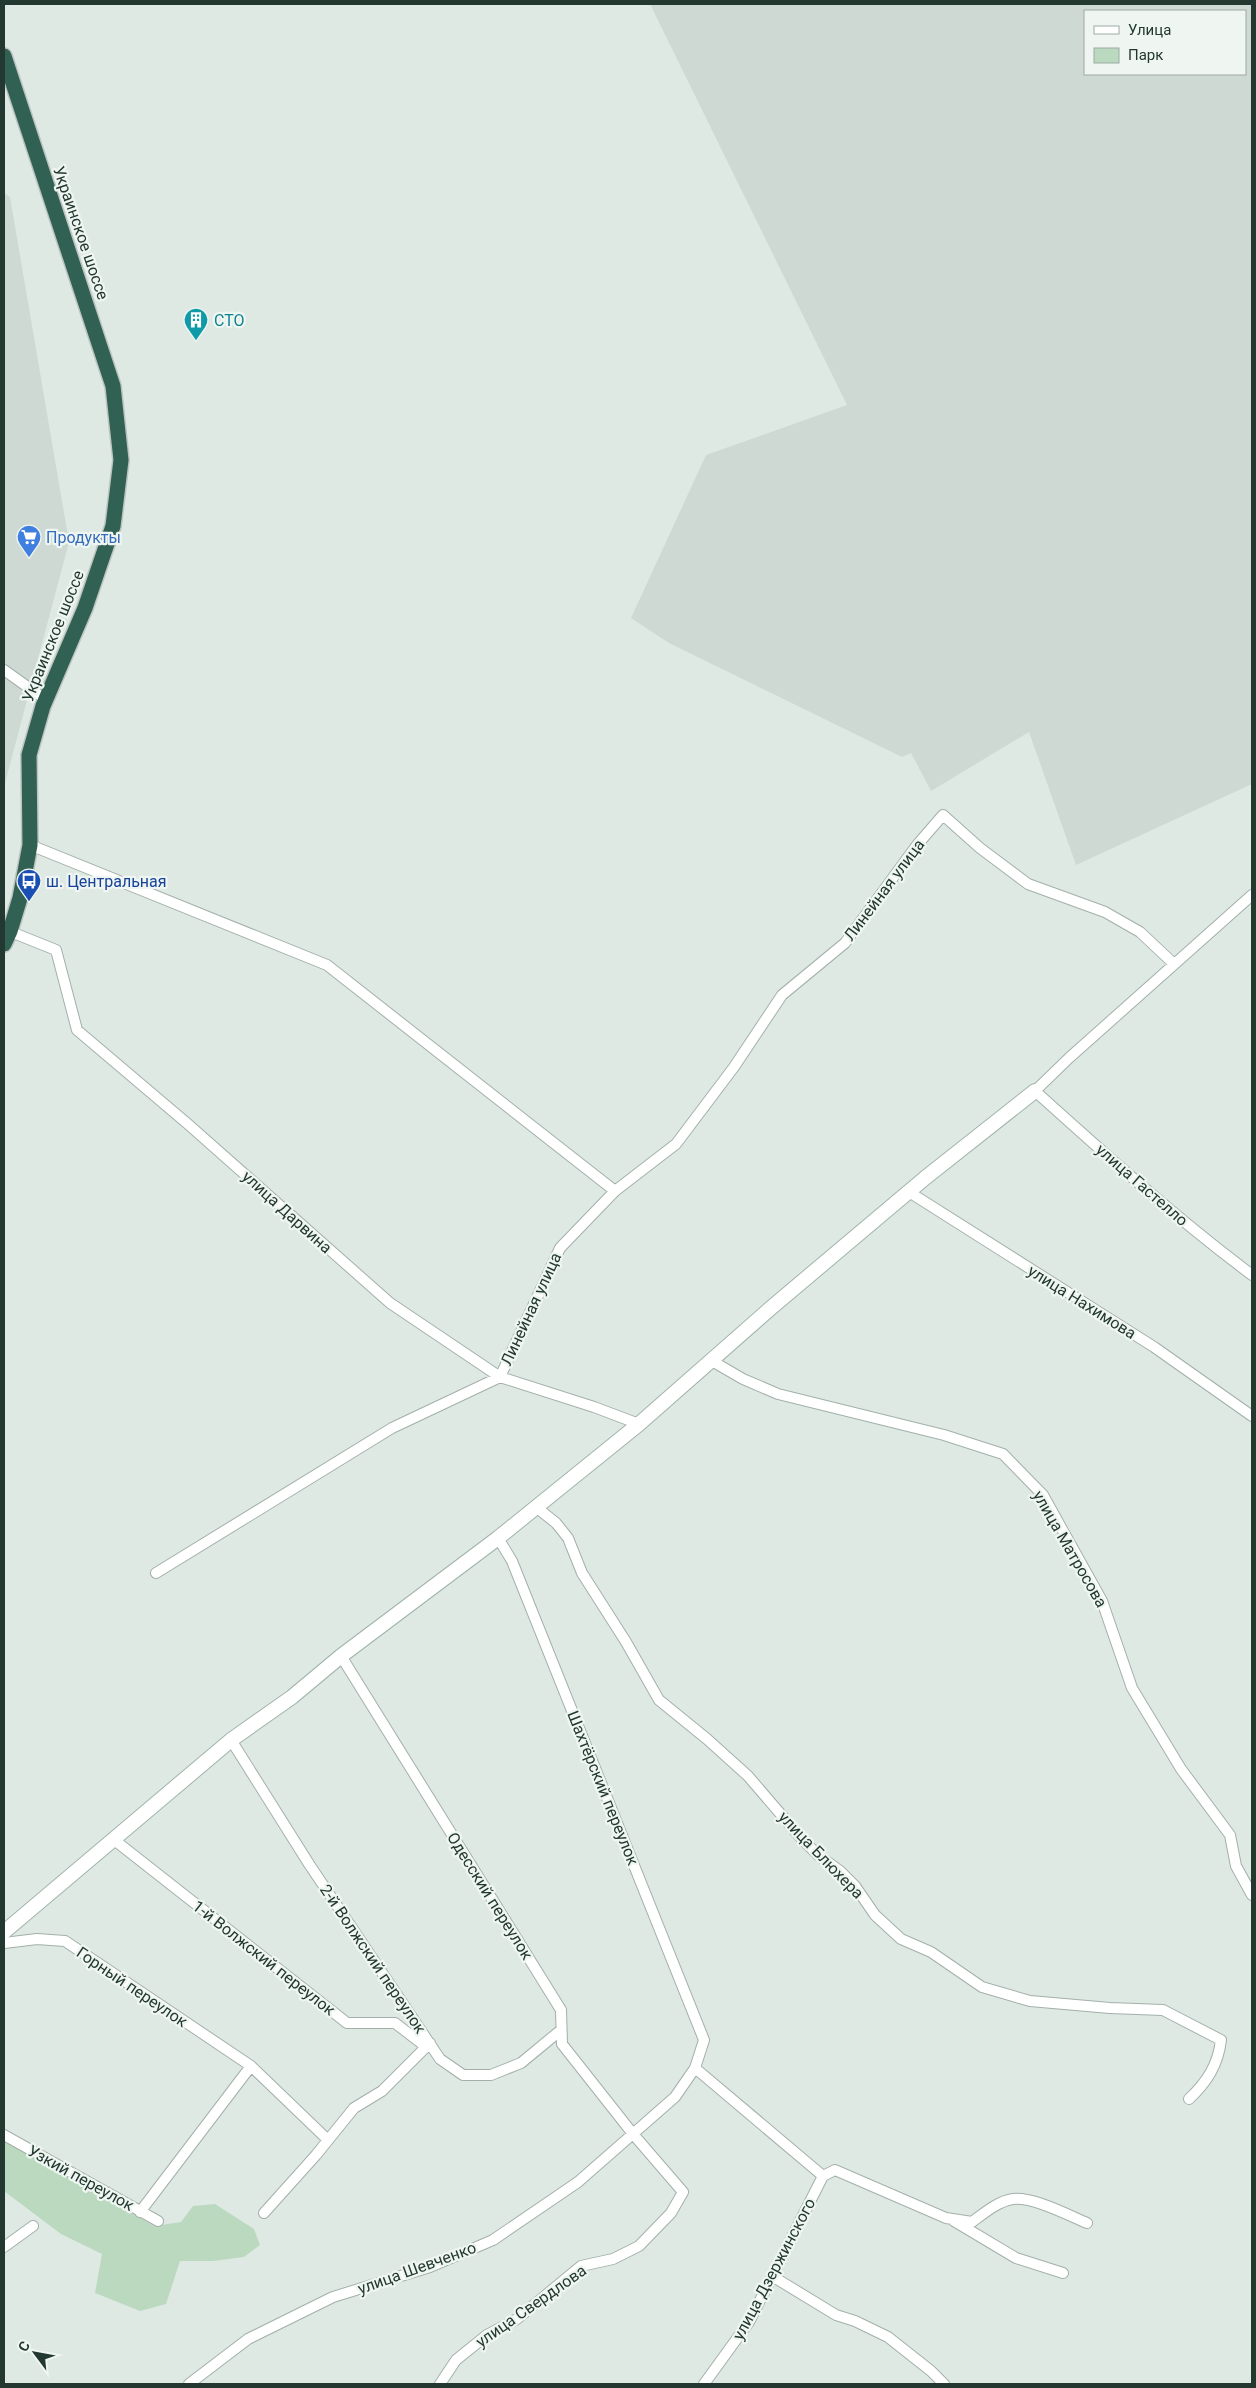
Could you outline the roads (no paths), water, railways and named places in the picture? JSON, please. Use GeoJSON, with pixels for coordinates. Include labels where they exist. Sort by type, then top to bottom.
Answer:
{"type":"FeatureCollection","features":[{"type":"Feature","properties":{"kind":"highway","name":"Украинское шоссе"},"geometry":{"type":"LineString","coordinates":[[4,56],[113,386],[121,460],[113,526],[85,608],[46,700],[29,755],[30,846],[20,898],[6,935]]}},
{"type":"Feature","properties":{"kind":"street"},"geometry":{"type":"LineString","coordinates":[[4,670],[46,700]]}},
{"type":"Feature","properties":{"kind":"street","name":"Линейная улица"},"geometry":{"type":"LineString","coordinates":[[156,1573],[392,1428],[500,1377],[560,1248],[615,1191],[676,1144],[734,1068],[782,995],[845,943],[917,845],[944,815],[980,848],[1028,884],[1105,912],[1140,932],[1174,964]]}},
{"type":"Feature","properties":{"kind":"street"},"geometry":{"type":"LineString","coordinates":[[30,846],[327,965],[615,1191]]}},
{"type":"Feature","properties":{"kind":"street"},"geometry":{"type":"LineString","coordinates":[[4,1932],[231,1740],[292,1697],[341,1656],[498,1538],[639,1424],[909,1192],[1035,1091],[1252,895]]}},
{"type":"Feature","properties":{"kind":"street","name":"улица Дарвина"},"geometry":{"type":"LineString","coordinates":[[6,935],[56,950],[77,1030],[189,1125],[390,1303],[500,1377],[594,1406],[639,1424]]}},
{"type":"Feature","properties":{"kind":"street","name":"улица Гастелло"},"geometry":{"type":"LineString","coordinates":[[1035,1091],[1146,1191],[1196,1233],[1252,1275]]}},
{"type":"Feature","properties":{"kind":"street","name":"улица Нахимова"},"geometry":{"type":"LineString","coordinates":[[909,1192],[1154,1347],[1252,1416]]}},
{"type":"Feature","properties":{"kind":"street","name":"улица Матросова"},"geometry":{"type":"LineString","coordinates":[[712,1361],[744,1379],[778,1394],[944,1435],[1004,1454],[1042,1495],[1098,1592],[1132,1688],[1181,1769],[1230,1835],[1236,1866],[1252,1895]]}},
{"type":"Feature","properties":{"kind":"street","name":"улица Блюхера"},"geometry":{"type":"LineString","coordinates":[[536,1507],[556,1523],[568,1538],[582,1573],[626,1642],[659,1700],[707,1739],[748,1776],[802,1839],[855,1886],[875,1915],[901,1939],[931,1952],[982,1987],[1030,2001],[1110,2008],[1163,2010],[1221,2040],[1219,2056],[1206,2083],[1189,2099]]}},
{"type":"Feature","properties":{"kind":"street","name":"Шахтёрский переулок"},"geometry":{"type":"LineString","coordinates":[[498,1538],[512,1562],[704,2040]]}},
{"type":"Feature","properties":{"kind":"street","name":"Одесский переулок"},"geometry":{"type":"LineString","coordinates":[[341,1656],[561,2010],[562,2044],[634,2134]]}},
{"type":"Feature","properties":{"kind":"street","name":"2-й Волжский переулок"},"geometry":{"type":"LineString","coordinates":[[231,1740],[309,1864],[428,2045],[440,2059],[463,2075],[491,2075],[522,2063],[562,2030]]}},
{"type":"Feature","properties":{"kind":"street","name":"1-й Волжский переулок"},"geometry":{"type":"LineString","coordinates":[[113,1839],[347,2024],[395,2024],[428,2045]]}},
{"type":"Feature","properties":{"kind":"street","name":"Горный переулок"},"geometry":{"type":"LineString","coordinates":[[4,1943],[38,1939],[65,1941],[251,2066],[328,2140]]}},
{"type":"Feature","properties":{"kind":"street","name":"улица Шевченко"},"geometry":{"type":"LineString","coordinates":[[189,2384],[248,2339],[333,2298],[430,2267],[493,2240],[578,2182],[675,2097],[695,2068],[704,2040]]}},
{"type":"Feature","properties":{"kind":"street"},"geometry":{"type":"LineString","coordinates":[[264,2212],[354,2108],[382,2091],[428,2045]]}},
{"type":"Feature","properties":{"kind":"street"},"geometry":{"type":"LineString","coordinates":[[140,2212],[251,2066]]}},
{"type":"Feature","properties":{"kind":"street"},"geometry":{"type":"LineString","coordinates":[[695,2068],[823,2176],[835,2170],[949,2218],[1016,2258],[1063,2273]]}},
{"type":"Feature","properties":{"kind":"street","name":"улица Свердлова"},"geometry":{"type":"LineString","coordinates":[[440,2384],[456,2360],[487,2335],[517,2319],[581,2266],[613,2259],[639,2246],[671,2213],[683,2192],[634,2134]]}},
{"type":"Feature","properties":{"kind":"street","name":"Узкий переулок"},"geometry":{"type":"LineString","coordinates":[[4,2135],[158,2221]]}},
{"type":"Feature","properties":{"kind":"street","name":"улица Дзержинского"},"geometry":{"type":"LineString","coordinates":[[704,2384],[749,2322],[823,2176]]}},
{"type":"Feature","properties":{"kind":"street"},"geometry":{"type":"LineString","coordinates":[[949,2218],[972,2222],[992,2208],[1012,2199],[1026,2200],[1088,2223]]}},
{"type":"Feature","properties":{"kind":"street"},"geometry":{"type":"LineString","coordinates":[[4,2247],[33,2226]]}},
{"type":"Feature","properties":{"kind":"street"},"geometry":{"type":"LineString","coordinates":[[772,2276],[836,2315],[855,2321],[888,2337],[931,2371],[944,2384]]}},
{"type":"Feature","properties":{"kind":"place","name":"СТО"},"geometry":{"type":"Point","coordinates":[196,341]}},
{"type":"Feature","properties":{"kind":"place","name":"Продукты"},"geometry":{"type":"Point","coordinates":[29,558]}},
{"type":"Feature","properties":{"kind":"place","name":"ш. Центральная"},"geometry":{"type":"Point","coordinates":[29,902]}}]}
